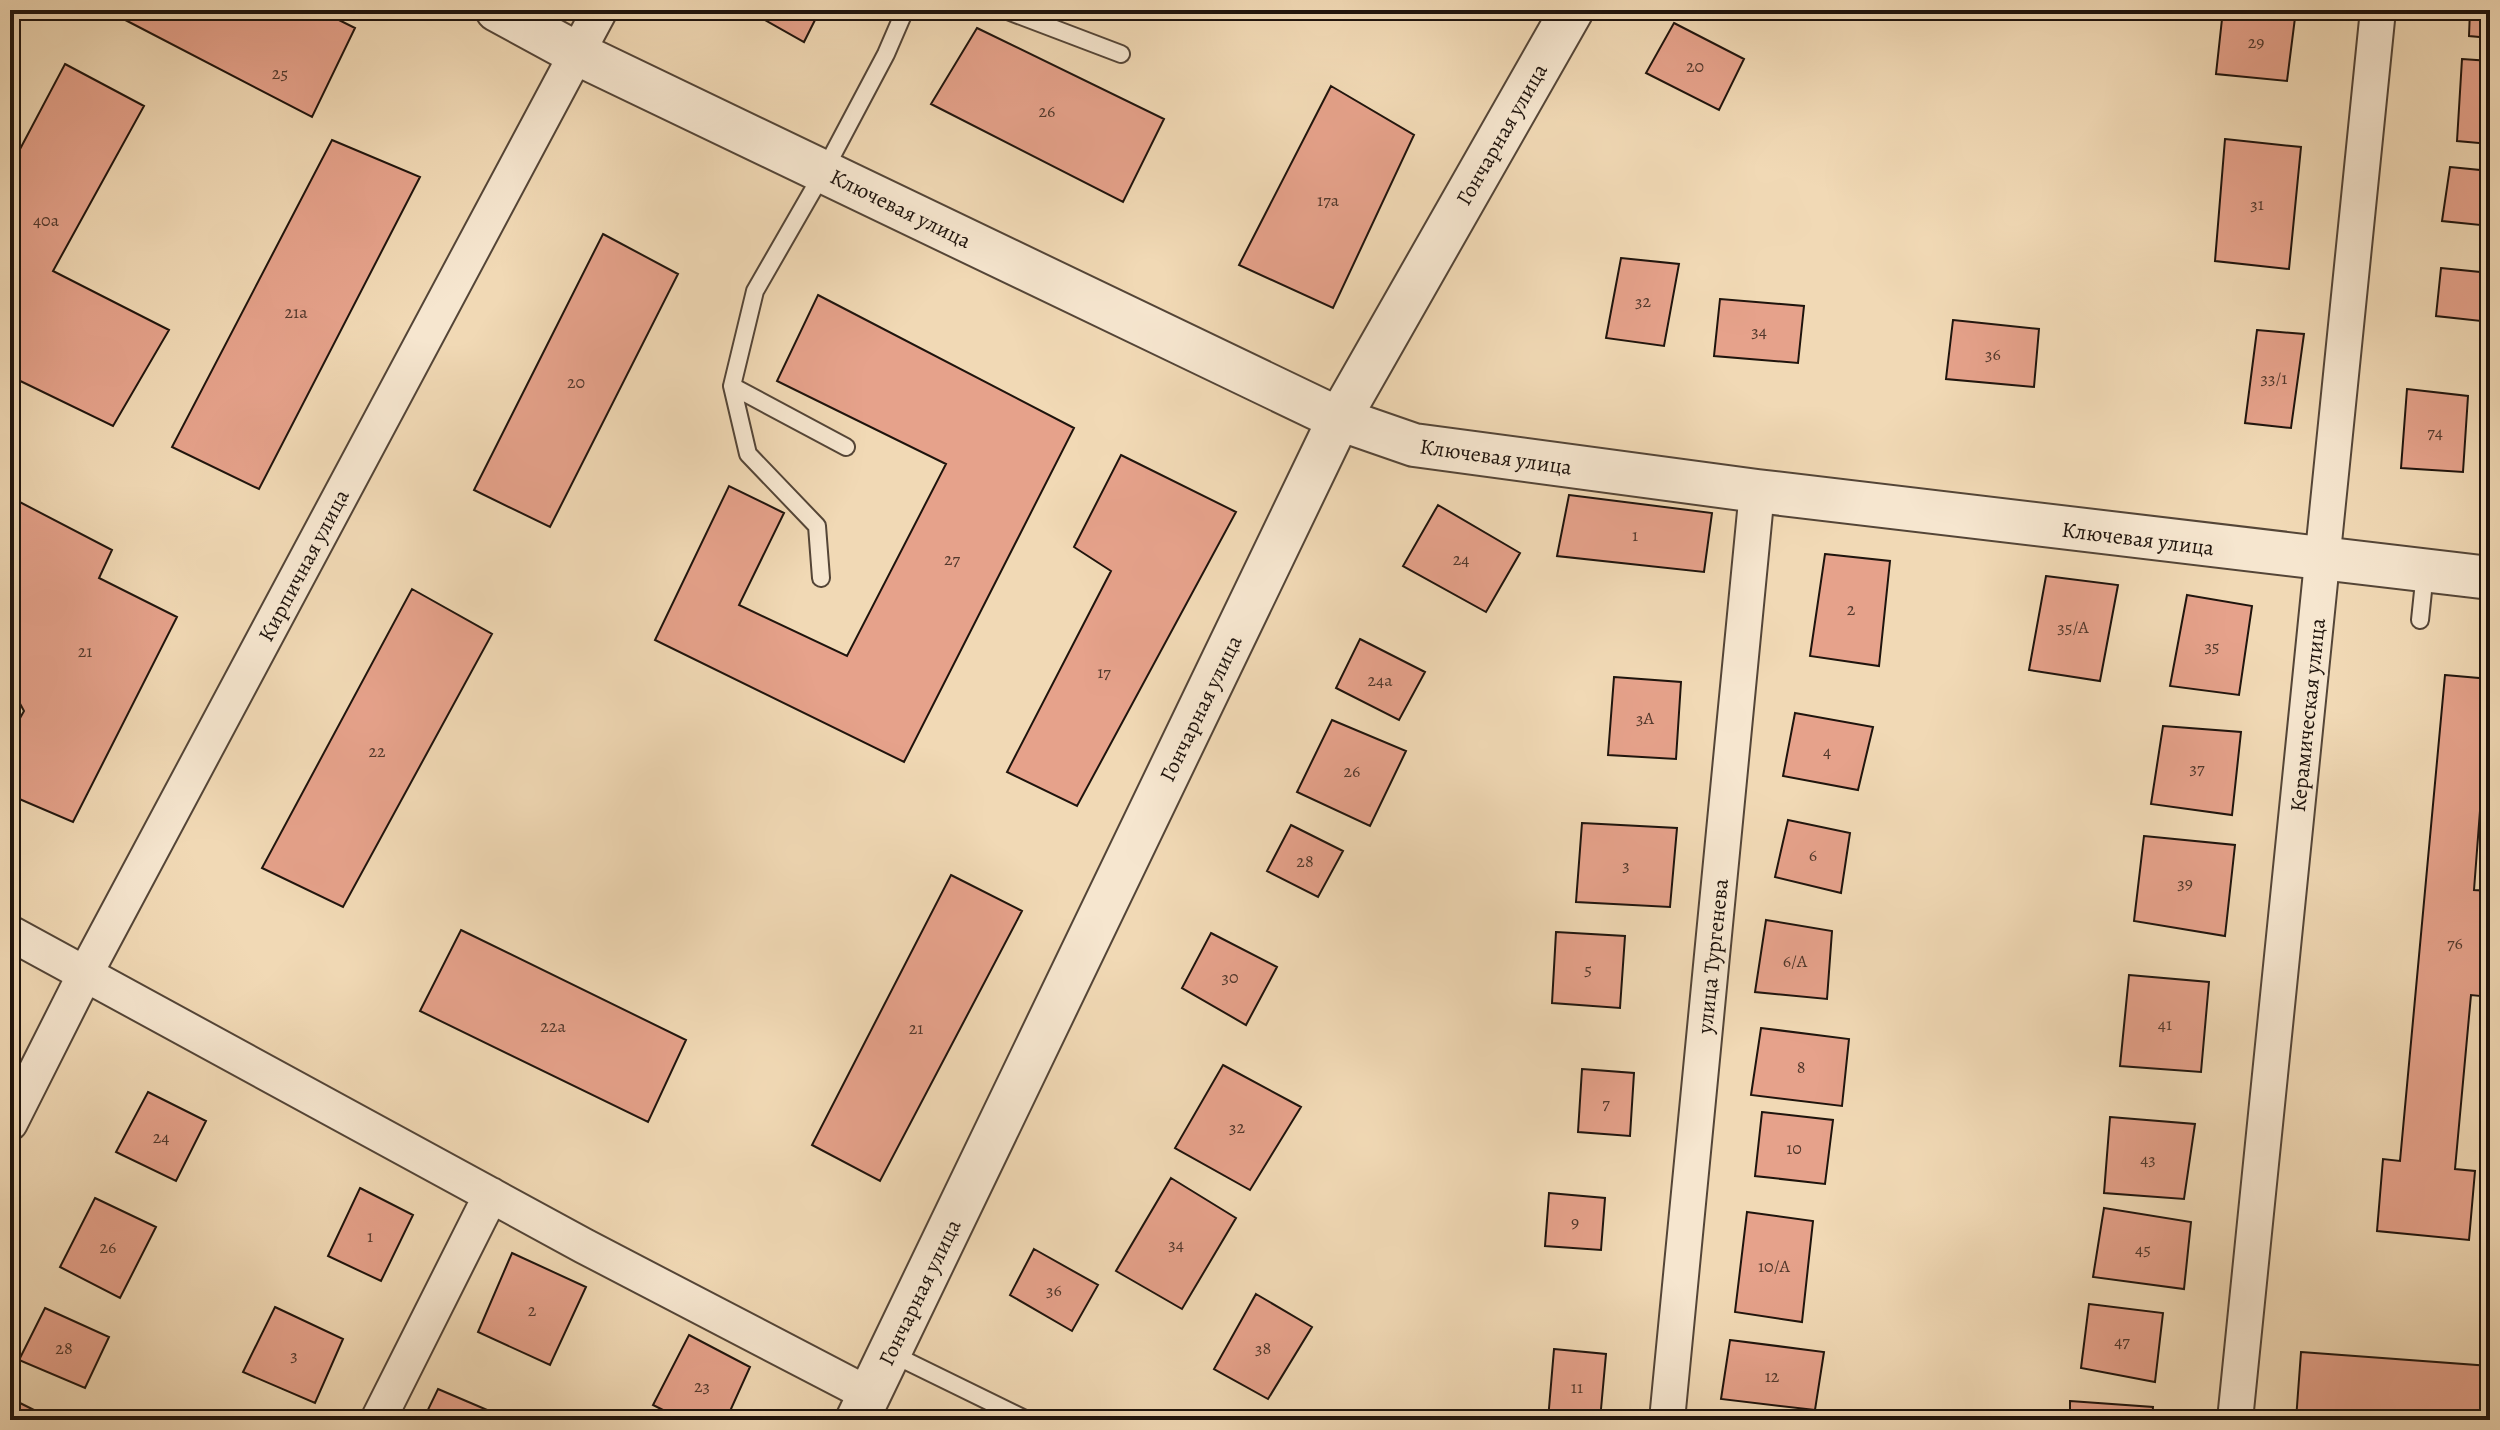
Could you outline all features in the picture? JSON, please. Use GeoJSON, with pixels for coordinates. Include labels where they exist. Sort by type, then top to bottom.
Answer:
{"type":"FeatureCollection","features":[{"type":"Feature","properties":{"kind":"street","name":"Ключевая улица"},"geometry":{"type":"LineString","coordinates":[[497,10],[576,53],[1339,419],[1414,445],[2323,561],[2490,578]]}},
{"type":"Feature","properties":{"kind":"street","name":"Кирпичная улица"},"geometry":{"type":"LineString","coordinates":[[10,1123],[85,974],[600,10]]}},
{"type":"Feature","properties":{"kind":"street","name":"Гончарная улица"},"geometry":{"type":"LineString","coordinates":[[863,1408],[1339,419],[1572,10]]}},
{"type":"Feature","properties":{"kind":"street","name":"Керамическая улица"},"geometry":{"type":"LineString","coordinates":[[2235,1420],[2378,10]]}},
{"type":"Feature","properties":{"kind":"street","name":"улица Тургенева"},"geometry":{"type":"LineString","coordinates":[[1667,1420],[1757,491]]}},
{"type":"Feature","properties":{"kind":"street"},"geometry":{"type":"LineString","coordinates":[[10,933],[491,1195],[863,1408]]}},
{"type":"Feature","properties":{"kind":"street"},"geometry":{"type":"LineString","coordinates":[[378,1420],[491,1195]]}},
{"type":"Feature","properties":{"kind":"lane"},"geometry":{"type":"LineString","coordinates":[[821,578],[817,526],[748,454],[732,386],[755,291],[824,171],[886,54],[905,10]]}},
{"type":"Feature","properties":{"kind":"lane"},"geometry":{"type":"LineString","coordinates":[[1005,10],[1121,54]]}},
{"type":"Feature","properties":{"kind":"lane"},"geometry":{"type":"LineString","coordinates":[[732,386],[846,447]]}},
{"type":"Feature","properties":{"kind":"lane"},"geometry":{"type":"LineString","coordinates":[[2420,620],[2425,572]]}},
{"type":"Feature","properties":{"kind":"lane"},"geometry":{"type":"LineString","coordinates":[[890,1353],[1027,1420]]}},
{"type":"Feature","properties":{"kind":"building"},"geometry":{"type":"Polygon","coordinates":[[[106,10],[319,10],[355,28],[312,117],[106,10]]]}},
{"type":"Feature","properties":{"kind":"building"},"geometry":{"type":"Polygon","coordinates":[[[747,10],[820,10],[804,42],[747,10]]]}},
{"type":"Feature","properties":{"kind":"building"},"geometry":{"type":"Polygon","coordinates":[[[2223,10],[2296,10],[2287,81],[2216,74],[2223,10]]]}},
{"type":"Feature","properties":{"kind":"building"},"geometry":{"type":"Polygon","coordinates":[[[2470,10],[2490,10],[2490,38],[2469,36],[2470,10]]]}},
{"type":"Feature","properties":{"kind":"building"},"geometry":{"type":"Polygon","coordinates":[[[1674,23],[1744,59],[1719,110],[1646,73],[1674,23]]]}},
{"type":"Feature","properties":{"kind":"building"},"geometry":{"type":"Polygon","coordinates":[[[977,28],[1164,119],[1123,202],[931,104],[977,28]]]}},
{"type":"Feature","properties":{"kind":"building"},"geometry":{"type":"Polygon","coordinates":[[[2462,59],[2490,61],[2490,144],[2457,141],[2462,59]]]}},
{"type":"Feature","properties":{"kind":"building"},"geometry":{"type":"Polygon","coordinates":[[[65,64],[144,106],[53,271],[169,330],[113,426],[10,376],[10,168],[65,64]]]}},
{"type":"Feature","properties":{"kind":"building"},"geometry":{"type":"Polygon","coordinates":[[[1331,86],[1414,135],[1333,308],[1239,265],[1331,86]]]}},
{"type":"Feature","properties":{"kind":"building"},"geometry":{"type":"Polygon","coordinates":[[[2225,139],[2301,147],[2289,269],[2215,261],[2225,139]]]}},
{"type":"Feature","properties":{"kind":"building"},"geometry":{"type":"Polygon","coordinates":[[[332,140],[420,177],[259,489],[172,447],[332,140]]]}},
{"type":"Feature","properties":{"kind":"building"},"geometry":{"type":"Polygon","coordinates":[[[2450,167],[2490,171],[2490,226],[2442,221],[2450,167]]]}},
{"type":"Feature","properties":{"kind":"building"},"geometry":{"type":"Polygon","coordinates":[[[603,234],[678,274],[550,527],[474,490],[603,234]]]}},
{"type":"Feature","properties":{"kind":"building"},"geometry":{"type":"Polygon","coordinates":[[[1621,258],[1679,264],[1664,346],[1606,338],[1621,258]]]}},
{"type":"Feature","properties":{"kind":"building"},"geometry":{"type":"Polygon","coordinates":[[[2441,268],[2490,273],[2490,322],[2436,316],[2441,268]]]}},
{"type":"Feature","properties":{"kind":"building"},"geometry":{"type":"Polygon","coordinates":[[[818,295],[1074,428],[904,762],[655,640],[729,486],[784,513],[739,605],[847,656],[946,464],[777,381],[818,295]]]}},
{"type":"Feature","properties":{"kind":"building"},"geometry":{"type":"Polygon","coordinates":[[[1720,299],[1804,306],[1798,363],[1714,356],[1720,299]]]}},
{"type":"Feature","properties":{"kind":"building"},"geometry":{"type":"Polygon","coordinates":[[[1953,320],[2039,329],[2034,387],[1946,379],[1953,320]]]}},
{"type":"Feature","properties":{"kind":"building"},"geometry":{"type":"Polygon","coordinates":[[[2257,330],[2304,334],[2291,428],[2245,423],[2257,330]]]}},
{"type":"Feature","properties":{"kind":"building"},"geometry":{"type":"Polygon","coordinates":[[[2407,389],[2468,396],[2463,472],[2401,468],[2407,389]]]}},
{"type":"Feature","properties":{"kind":"building"},"geometry":{"type":"Polygon","coordinates":[[[1121,455],[1236,512],[1077,806],[1007,772],[1111,571],[1074,547],[1121,455]]]}},
{"type":"Feature","properties":{"kind":"building"},"geometry":{"type":"Polygon","coordinates":[[[1569,495],[1712,513],[1704,572],[1557,556],[1569,495]]]}},
{"type":"Feature","properties":{"kind":"building"},"geometry":{"type":"Polygon","coordinates":[[[12,498],[112,550],[99,578],[177,617],[73,822],[10,795],[10,736],[24,711],[10,685],[12,498]]]}},
{"type":"Feature","properties":{"kind":"building"},"geometry":{"type":"Polygon","coordinates":[[[1438,505],[1520,553],[1486,612],[1403,566],[1438,505]]]}},
{"type":"Feature","properties":{"kind":"building"},"geometry":{"type":"Polygon","coordinates":[[[1825,554],[1890,561],[1879,666],[1810,656],[1825,554]]]}},
{"type":"Feature","properties":{"kind":"building"},"geometry":{"type":"Polygon","coordinates":[[[2046,576],[2118,585],[2100,681],[2029,670],[2046,576]]]}},
{"type":"Feature","properties":{"kind":"building"},"geometry":{"type":"Polygon","coordinates":[[[412,589],[492,634],[343,907],[262,868],[412,589]]]}},
{"type":"Feature","properties":{"kind":"building"},"geometry":{"type":"Polygon","coordinates":[[[2187,595],[2252,606],[2239,695],[2170,686],[2187,595]]]}},
{"type":"Feature","properties":{"kind":"building"},"geometry":{"type":"Polygon","coordinates":[[[1360,639],[1425,672],[1399,720],[1336,688],[1360,639]]]}},
{"type":"Feature","properties":{"kind":"building"},"geometry":{"type":"Polygon","coordinates":[[[2445,675],[2490,679],[2474,890],[2490,891],[2490,997],[2471,995],[2455,1169],[2475,1171],[2469,1240],[2377,1231],[2383,1159],[2400,1161],[2445,675]]]}},
{"type":"Feature","properties":{"kind":"building"},"geometry":{"type":"Polygon","coordinates":[[[1614,677],[1681,682],[1676,759],[1608,755],[1614,677]]]}},
{"type":"Feature","properties":{"kind":"building"},"geometry":{"type":"Polygon","coordinates":[[[1795,713],[1873,727],[1858,790],[1783,776],[1795,713]]]}},
{"type":"Feature","properties":{"kind":"building"},"geometry":{"type":"Polygon","coordinates":[[[1332,720],[1406,751],[1370,826],[1297,792],[1332,720]]]}},
{"type":"Feature","properties":{"kind":"building"},"geometry":{"type":"Polygon","coordinates":[[[2163,726],[2241,732],[2232,815],[2151,804],[2163,726]]]}},
{"type":"Feature","properties":{"kind":"building"},"geometry":{"type":"Polygon","coordinates":[[[1788,820],[1850,833],[1841,893],[1775,877],[1788,820]]]}},
{"type":"Feature","properties":{"kind":"building"},"geometry":{"type":"Polygon","coordinates":[[[1582,823],[1677,828],[1670,907],[1576,902],[1582,823]]]}},
{"type":"Feature","properties":{"kind":"building"},"geometry":{"type":"Polygon","coordinates":[[[1291,825],[1343,851],[1318,897],[1267,871],[1291,825]]]}},
{"type":"Feature","properties":{"kind":"building"},"geometry":{"type":"Polygon","coordinates":[[[2144,836],[2235,845],[2225,936],[2134,921],[2144,836]]]}},
{"type":"Feature","properties":{"kind":"building"},"geometry":{"type":"Polygon","coordinates":[[[951,875],[1022,911],[880,1181],[812,1145],[951,875]]]}},
{"type":"Feature","properties":{"kind":"building"},"geometry":{"type":"Polygon","coordinates":[[[1766,920],[1832,931],[1827,999],[1755,992],[1766,920]]]}},
{"type":"Feature","properties":{"kind":"building"},"geometry":{"type":"Polygon","coordinates":[[[461,930],[686,1040],[648,1122],[420,1011],[461,930]]]}},
{"type":"Feature","properties":{"kind":"building"},"geometry":{"type":"Polygon","coordinates":[[[1556,932],[1625,936],[1620,1008],[1552,1003],[1556,932]]]}},
{"type":"Feature","properties":{"kind":"building"},"geometry":{"type":"Polygon","coordinates":[[[1211,933],[1277,967],[1246,1025],[1182,988],[1211,933]]]}},
{"type":"Feature","properties":{"kind":"building"},"geometry":{"type":"Polygon","coordinates":[[[2129,975],[2209,982],[2201,1072],[2120,1066],[2129,975]]]}},
{"type":"Feature","properties":{"kind":"building"},"geometry":{"type":"Polygon","coordinates":[[[1761,1028],[1849,1039],[1842,1106],[1751,1095],[1761,1028]]]}},
{"type":"Feature","properties":{"kind":"building"},"geometry":{"type":"Polygon","coordinates":[[[1223,1065],[1301,1107],[1250,1190],[1175,1148],[1223,1065]]]}},
{"type":"Feature","properties":{"kind":"building"},"geometry":{"type":"Polygon","coordinates":[[[1582,1069],[1634,1073],[1630,1136],[1578,1132],[1582,1069]]]}},
{"type":"Feature","properties":{"kind":"building"},"geometry":{"type":"Polygon","coordinates":[[[148,1092],[206,1121],[176,1181],[116,1152],[148,1092]]]}},
{"type":"Feature","properties":{"kind":"building"},"geometry":{"type":"Polygon","coordinates":[[[1762,1112],[1833,1120],[1825,1184],[1755,1176],[1762,1112]]]}},
{"type":"Feature","properties":{"kind":"building"},"geometry":{"type":"Polygon","coordinates":[[[2110,1117],[2195,1124],[2184,1199],[2104,1193],[2110,1117]]]}},
{"type":"Feature","properties":{"kind":"building"},"geometry":{"type":"Polygon","coordinates":[[[1171,1178],[1236,1218],[1182,1309],[1116,1271],[1171,1178]]]}},
{"type":"Feature","properties":{"kind":"building"},"geometry":{"type":"Polygon","coordinates":[[[360,1188],[413,1215],[381,1281],[328,1256],[360,1188]]]}},
{"type":"Feature","properties":{"kind":"building"},"geometry":{"type":"Polygon","coordinates":[[[1549,1193],[1605,1198],[1601,1250],[1545,1246],[1549,1193]]]}},
{"type":"Feature","properties":{"kind":"building"},"geometry":{"type":"Polygon","coordinates":[[[95,1198],[156,1227],[120,1298],[60,1267],[95,1198]]]}},
{"type":"Feature","properties":{"kind":"building"},"geometry":{"type":"Polygon","coordinates":[[[2104,1208],[2191,1222],[2184,1289],[2093,1277],[2104,1208]]]}},
{"type":"Feature","properties":{"kind":"building"},"geometry":{"type":"Polygon","coordinates":[[[1747,1212],[1813,1221],[1802,1322],[1735,1312],[1747,1212]]]}},
{"type":"Feature","properties":{"kind":"building"},"geometry":{"type":"Polygon","coordinates":[[[1034,1249],[1098,1285],[1072,1331],[1010,1295],[1034,1249]]]}},
{"type":"Feature","properties":{"kind":"building"},"geometry":{"type":"Polygon","coordinates":[[[512,1253],[586,1287],[550,1365],[478,1332],[512,1253]]]}},
{"type":"Feature","properties":{"kind":"building"},"geometry":{"type":"Polygon","coordinates":[[[1256,1294],[1312,1327],[1268,1399],[1214,1369],[1256,1294]]]}},
{"type":"Feature","properties":{"kind":"building"},"geometry":{"type":"Polygon","coordinates":[[[2089,1304],[2163,1313],[2155,1382],[2081,1368],[2089,1304]]]}},
{"type":"Feature","properties":{"kind":"building"},"geometry":{"type":"Polygon","coordinates":[[[275,1307],[343,1339],[315,1403],[243,1372],[275,1307]]]}},
{"type":"Feature","properties":{"kind":"building"},"geometry":{"type":"Polygon","coordinates":[[[45,1308],[109,1337],[85,1388],[19,1360],[45,1308]]]}},
{"type":"Feature","properties":{"kind":"building"},"geometry":{"type":"Polygon","coordinates":[[[689,1335],[750,1367],[726,1420],[683,1420],[653,1405],[689,1335]]]}},
{"type":"Feature","properties":{"kind":"building"},"geometry":{"type":"Polygon","coordinates":[[[1730,1340],[1824,1352],[1815,1410],[1721,1399],[1730,1340]]]}},
{"type":"Feature","properties":{"kind":"building"},"geometry":{"type":"Polygon","coordinates":[[[1554,1349],[1606,1354],[1600,1420],[1548,1420],[1554,1349]]]}},
{"type":"Feature","properties":{"kind":"building"},"geometry":{"type":"Polygon","coordinates":[[[2301,1352],[2490,1366],[2490,1420],[2296,1420],[2301,1352]]]}},
{"type":"Feature","properties":{"kind":"building"},"geometry":{"type":"Polygon","coordinates":[[[438,1389],[499,1415],[496,1420],[423,1420],[438,1389]]]}},
{"type":"Feature","properties":{"kind":"building"},"geometry":{"type":"Polygon","coordinates":[[[10,1398],[54,1420],[10,1420],[10,1398]]]}},
{"type":"Feature","properties":{"kind":"building"},"geometry":{"type":"Polygon","coordinates":[[[2070,1401],[2153,1407],[2152,1420],[2070,1420],[2070,1401]]]}},
{"type":"Feature","properties":{"kind":"building"},"geometry":{"type":"Polygon","coordinates":[[[1285,1413],[1356,1420],[1284,1420],[1285,1413]]]}}]}
